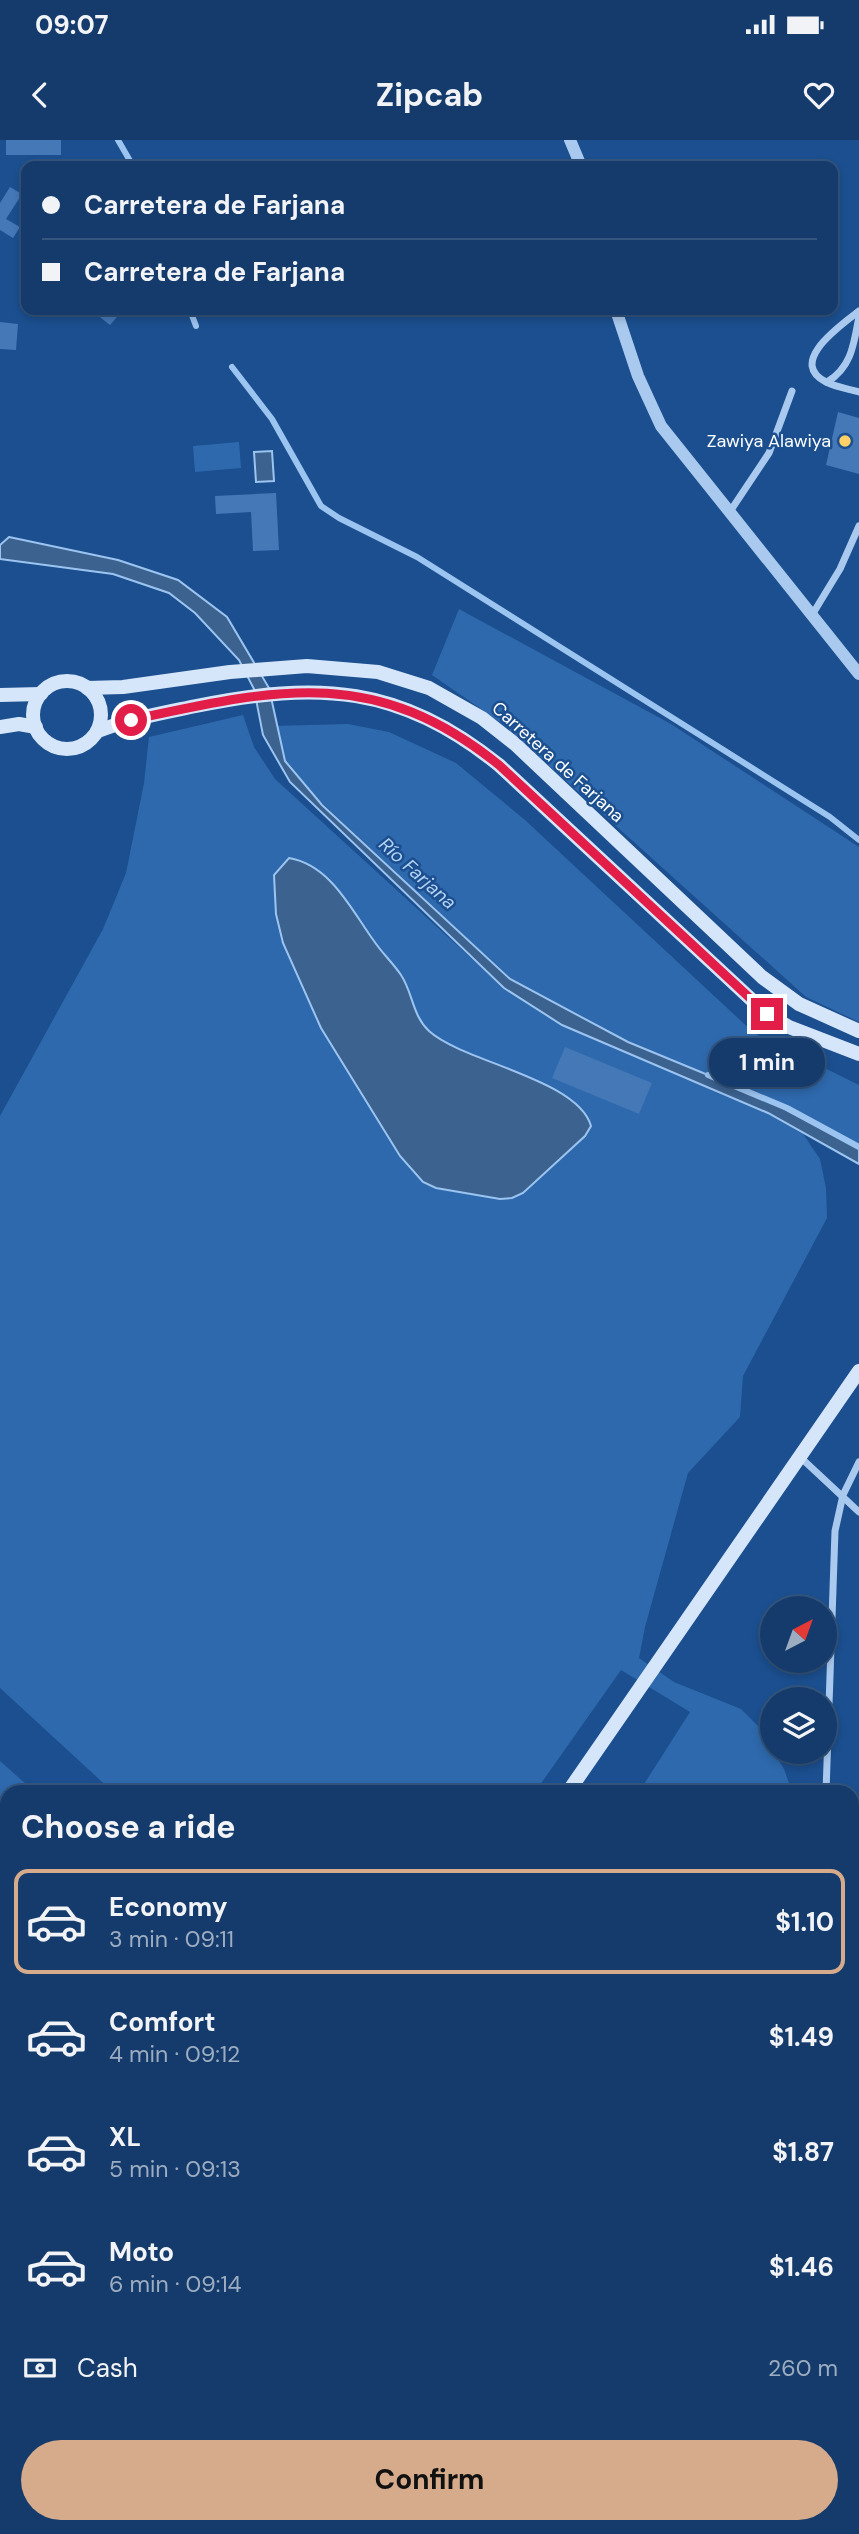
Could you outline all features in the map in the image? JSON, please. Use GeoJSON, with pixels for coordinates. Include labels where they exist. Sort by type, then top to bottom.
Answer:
{"type":"FeatureCollection","features":[{"type":"Feature","properties":{"kind":"main road","name":"Carretera de Farjana"},"geometry":{"type":"LineString","coordinates":[[0,695],[41,694],[58,683],[68,681],[87,688],[123,688],[230,672],[293,666],[377,672],[438,692],[482,718],[550,776],[762,977],[799,1004],[859,1031]]}},
{"type":"Feature","properties":{"kind":"main road"},"geometry":{"type":"LineString","coordinates":[[87,688],[94,695],[101,712],[97,731]]}},
{"type":"Feature","properties":{"kind":"main road"},"geometry":{"type":"LineString","coordinates":[[41,694],[34,710],[36,727],[48,743],[66,749],[84,745],[97,731],[131,720],[233,698],[303,692],[374,699],[437,721],[466,738],[534,796],[749,999],[789,1027],[859,1054]]}},
{"type":"Feature","properties":{"kind":"main road"},"geometry":{"type":"LineString","coordinates":[[0,727],[19,724],[36,727]]}},
{"type":"Feature","properties":{"kind":"main road"},"geometry":{"type":"LineString","coordinates":[[573,1785],[631,1705],[859,1371]]}},
{"type":"Feature","properties":{"kind":"street"},"geometry":{"type":"LineString","coordinates":[[570,140],[579,161]]}},
{"type":"Feature","properties":{"kind":"street"},"geometry":{"type":"LineString","coordinates":[[859,311],[826,338],[813,356],[813,367],[818,377],[827,383],[859,392]]}},
{"type":"Feature","properties":{"kind":"street"},"geometry":{"type":"LineString","coordinates":[[618,315],[638,376],[661,426],[859,674]]}},
{"type":"Feature","properties":{"kind":"street"},"geometry":{"type":"LineString","coordinates":[[827,383],[845,367],[854,346],[859,316]]}},
{"type":"Feature","properties":{"kind":"street"},"geometry":{"type":"LineString","coordinates":[[729,514],[769,453],[792,391]]}},
{"type":"Feature","properties":{"kind":"street"},"geometry":{"type":"LineString","coordinates":[[812,615],[840,569],[859,526]]}},
{"type":"Feature","properties":{"kind":"street"},"geometry":{"type":"LineString","coordinates":[[799,1456],[859,1512]]}},
{"type":"Feature","properties":{"kind":"street"},"geometry":{"type":"LineString","coordinates":[[826,1785],[835,1531],[842,1495],[859,1462]]}},
{"type":"Feature","properties":{"kind":"shaded area"},"geometry":{"type":"Polygon","coordinates":[[[239,442],[241,468],[195,472],[193,446],[239,442]]]}},
{"type":"Feature","properties":{"kind":"shaded area"},"geometry":{"type":"Polygon","coordinates":[[[272,451],[274,481],[256,482],[254,452],[272,451]]]}},
{"type":"Feature","properties":{"kind":"shaded area","name":"Río Farjana"},"geometry":{"type":"Polygon","coordinates":[[[9,537],[118,560],[178,580],[227,617],[269,688],[285,761],[322,805],[510,979],[628,1042],[766,1099],[859,1148],[859,1164],[768,1113],[562,1025],[504,988],[290,782],[263,735],[254,689],[239,660],[195,613],[169,593],[113,574],[0,559],[0,545],[9,537]]]}},
{"type":"Feature","properties":{"kind":"shaded area"},"geometry":{"type":"Polygon","coordinates":[[[459,609],[671,724],[859,847],[859,1022],[806,997],[504,725],[432,675],[459,609]]]}},
{"type":"Feature","properties":{"kind":"shaded area"},"geometry":{"type":"Polygon","coordinates":[[[243,715],[254,747],[275,779],[504,988],[562,1025],[768,1113],[803,1134],[820,1159],[826,1188],[827,1218],[743,1376],[740,1417],[688,1473],[645,1627],[639,1658],[674,1682],[741,1709],[760,1729],[760,1764],[781,1764],[790,1785],[643,1785],[690,1712],[621,1670],[540,1785],[105,1785],[0,1688],[0,1116],[103,929],[126,873],[144,783],[149,737],[243,715]]]}},
{"type":"Feature","properties":{"kind":"shaded area"},"geometry":{"type":"Polygon","coordinates":[[[348,724],[389,732],[456,763],[525,820],[754,1033],[859,1085],[859,1147],[787,1108],[573,1018],[510,979],[306,788],[285,761],[272,726],[348,724]]]}},
{"type":"Feature","properties":{"kind":"shaded area"},"geometry":{"type":"Polygon","coordinates":[[[289,858],[304,862],[329,879],[349,903],[401,975],[419,1018],[429,1031],[445,1042],[543,1083],[582,1110],[591,1126],[585,1136],[523,1193],[500,1199],[436,1188],[423,1182],[400,1156],[321,1028],[283,943],[276,914],[274,875],[289,858]]]}},
{"type":"Feature","properties":{"kind":"shaded area"},"geometry":{"type":"Polygon","coordinates":[[[0,1761],[27,1785],[0,1785],[0,1761]]]}},
{"type":"Feature","properties":{"kind":"building"},"geometry":{"type":"Polygon","coordinates":[[[6,140],[61,140],[61,155],[6,155],[6,140]]]}},
{"type":"Feature","properties":{"kind":"building"},"geometry":{"type":"Polygon","coordinates":[[[10,187],[21,193],[6,219],[20,227],[13,238],[0,230],[0,203],[10,187]]]}},
{"type":"Feature","properties":{"kind":"building"},"geometry":{"type":"Polygon","coordinates":[[[97,315],[119,315],[110,325],[97,315]]]}},
{"type":"Feature","properties":{"kind":"building"},"geometry":{"type":"Polygon","coordinates":[[[0,322],[18,324],[16,350],[0,349],[0,322]]]}},
{"type":"Feature","properties":{"kind":"building","name":"Zawiya Alawiya"},"geometry":{"type":"Polygon","coordinates":[[[838,412],[859,418],[859,474],[826,465],[838,412]]]}},
{"type":"Feature","properties":{"kind":"building"},"geometry":{"type":"Polygon","coordinates":[[[276,493],[279,550],[253,551],[251,512],[216,514],[215,496],[276,493]]]}},
{"type":"Feature","properties":{"kind":"building"},"geometry":{"type":"Polygon","coordinates":[[[565,1047],[652,1083],[639,1114],[552,1078],[565,1047]]]}},
{"type":"Feature","properties":{"kind":"waterway"},"geometry":{"type":"LineString","coordinates":[[118,140],[130,161]]}},
{"type":"Feature","properties":{"kind":"waterway"},"geometry":{"type":"LineString","coordinates":[[192,315],[196,326]]}},
{"type":"Feature","properties":{"kind":"waterway"},"geometry":{"type":"LineString","coordinates":[[232,367],[272,419],[321,506],[339,518],[417,557],[830,817],[859,840]]}},
{"type":"Feature","properties":{"kind":"waterway","name":"Río Farjana"},"geometry":{"type":"LineString","coordinates":[[708,1075],[787,1108],[859,1147]]}},
{"type":"Feature","properties":{"kind":"place","name":"Zawiya Alawiya"},"geometry":{"type":"Point","coordinates":[845,441]}},
{"type":"Feature","properties":{"kind":"route"},"geometry":{"type":"LineString","coordinates":[[131,720],[233,698],[303,692],[345,694],[374,699],[437,721],[466,738],[534,796],[767,1014]]}}]}
